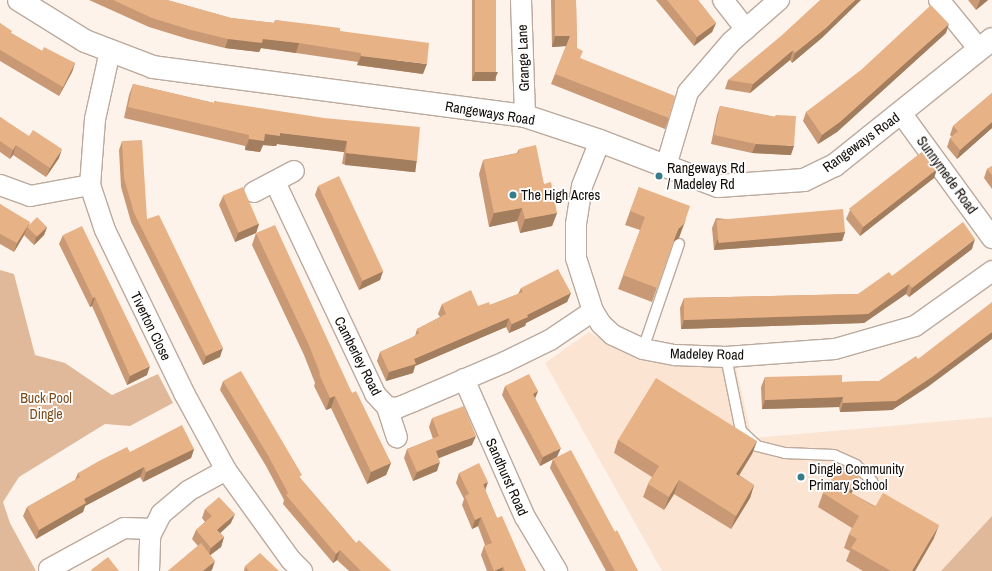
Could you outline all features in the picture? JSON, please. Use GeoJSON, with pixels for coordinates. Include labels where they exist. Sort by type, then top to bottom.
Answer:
{"type":"FeatureCollection","features":[{"type":"Feature","properties":{"kind":"street","name":"Rangeways Road"},"geometry":{"type":"LineString","coordinates":[[19,0],[85,41],[153,67],[525,116],[600,140],[718,186],[804,180],[835,165],[986,44]]}},
{"type":"Feature","properties":{"kind":"street","name":"Grange Lane"},"geometry":{"type":"LineString","coordinates":[[521,0],[525,116]]}},
{"type":"Feature","properties":{"kind":"street"},"geometry":{"type":"LineString","coordinates":[[723,0],[746,29]]}},
{"type":"Feature","properties":{"kind":"street"},"geometry":{"type":"LineString","coordinates":[[666,166],[688,92],[731,42],[779,0]]}},
{"type":"Feature","properties":{"kind":"street"},"geometry":{"type":"LineString","coordinates":[[939,0],[986,44]]}},
{"type":"Feature","properties":{"kind":"street","name":"Tiverton Close"},"geometry":{"type":"LineString","coordinates":[[110,51],[95,119],[90,185],[105,230],[154,333],[226,470],[291,560],[302,571]]}},
{"type":"Feature","properties":{"kind":"street","name":"Sunnymede Road"},"geometry":{"type":"LineString","coordinates":[[901,113],[992,238]]}},
{"type":"Feature","properties":{"kind":"street","name":"Madeley Road"},"geometry":{"type":"LineString","coordinates":[[600,140],[582,186],[575,242],[576,258],[594,311],[601,324],[613,335],[643,349],[675,355],[726,357],[835,349],[882,337],[915,326],[992,271]]}},
{"type":"Feature","properties":{"kind":"street"},"geometry":{"type":"LineString","coordinates":[[254,192],[294,171]]}},
{"type":"Feature","properties":{"kind":"street","name":"Camberley Road"},"geometry":{"type":"LineString","coordinates":[[275,182],[375,394],[387,407],[397,408],[550,340],[594,311]]}},
{"type":"Feature","properties":{"kind":"street"},"geometry":{"type":"LineString","coordinates":[[0,185],[30,196],[90,185]]}},
{"type":"Feature","properties":{"kind":"street","name":"Sandhurst Road"},"geometry":{"type":"LineString","coordinates":[[464,379],[524,516],[557,571]]}},
{"type":"Feature","properties":{"kind":"street"},"geometry":{"type":"LineString","coordinates":[[387,407],[397,437]]}},
{"type":"Feature","properties":{"kind":"street"},"geometry":{"type":"LineString","coordinates":[[149,571],[152,529],[161,514],[188,491],[226,470]]}},
{"type":"Feature","properties":{"kind":"street"},"geometry":{"type":"LineString","coordinates":[[56,568],[124,528],[152,529]]}},
{"type":"Feature","properties":{"kind":"lane"},"geometry":{"type":"LineString","coordinates":[[643,349],[678,244]]}},
{"type":"Feature","properties":{"kind":"lane"},"geometry":{"type":"LineString","coordinates":[[726,357],[741,431],[757,446],[785,453],[834,455],[856,465],[872,481]]}},
{"type":"Feature","properties":{"kind":"shaded area","name":"Dingle Community Primary School"},"geometry":{"type":"Polygon","coordinates":[[[589,332],[615,348],[671,363],[736,368],[752,438],[992,417],[992,516],[941,571],[662,571],[545,363],[589,332]]]}},
{"type":"Feature","properties":{"kind":"green space","name":"Buck Pool Dingle"},"geometry":{"type":"Polygon","coordinates":[[[0,270],[14,274],[35,355],[65,363],[112,395],[158,374],[173,403],[130,426],[105,424],[19,477],[3,502],[10,523],[36,571],[0,571],[0,270]]]}},
{"type":"Feature","properties":{"kind":"green space"},"geometry":{"type":"Polygon","coordinates":[[[992,516],[992,571],[941,571],[992,516]]]}},
{"type":"Feature","properties":{"kind":"building"},"geometry":{"type":"Polygon","coordinates":[[[113,0],[167,0],[231,18],[275,23],[275,20],[309,24],[340,28],[340,31],[429,43],[427,64],[361,56],[361,53],[299,43],[263,39],[262,43],[228,39],[152,18],[113,0]]]}},
{"type":"Feature","properties":{"kind":"building"},"geometry":{"type":"Polygon","coordinates":[[[475,0],[496,0],[496,72],[475,72],[475,0]]]}},
{"type":"Feature","properties":{"kind":"building"},"geometry":{"type":"Polygon","coordinates":[[[555,0],[576,0],[577,48],[583,51],[580,58],[675,96],[669,118],[555,74],[570,36],[555,36],[555,0]]]}},
{"type":"Feature","properties":{"kind":"building"},"geometry":{"type":"Polygon","coordinates":[[[667,0],[698,0],[716,23],[697,37],[667,0]]]}},
{"type":"Feature","properties":{"kind":"building"},"geometry":{"type":"Polygon","coordinates":[[[820,0],[855,0],[826,28],[795,53],[793,50],[753,84],[728,80],[781,36],[820,0]]]}},
{"type":"Feature","properties":{"kind":"building"},"geometry":{"type":"Polygon","coordinates":[[[931,5],[949,24],[840,122],[822,135],[806,112],[861,70],[931,5]]]}},
{"type":"Feature","properties":{"kind":"building"},"geometry":{"type":"Polygon","coordinates":[[[0,23],[12,31],[11,33],[42,51],[44,47],[75,63],[63,87],[0,50],[0,23]]]}},
{"type":"Feature","properties":{"kind":"building"},"geometry":{"type":"Polygon","coordinates":[[[133,84],[214,103],[214,101],[324,118],[420,127],[417,161],[346,153],[347,141],[280,133],[280,136],[265,134],[264,141],[249,139],[249,135],[128,107],[133,84]]]}},
{"type":"Feature","properties":{"kind":"building"},"geometry":{"type":"Polygon","coordinates":[[[992,93],[992,122],[960,150],[950,138],[958,131],[953,126],[992,93]]]}},
{"type":"Feature","properties":{"kind":"building"},"geometry":{"type":"Polygon","coordinates":[[[720,106],[776,117],[776,115],[796,116],[794,146],[756,144],[714,135],[720,106]]]}},
{"type":"Feature","properties":{"kind":"building"},"geometry":{"type":"Polygon","coordinates":[[[0,117],[29,136],[33,130],[62,149],[50,168],[16,145],[13,150],[0,141],[0,117]]]}},
{"type":"Feature","properties":{"kind":"building"},"geometry":{"type":"Polygon","coordinates":[[[142,140],[147,219],[159,215],[223,348],[206,356],[134,213],[124,178],[122,141],[142,140]]]}},
{"type":"Feature","properties":{"kind":"building"},"geometry":{"type":"Polygon","coordinates":[[[536,145],[544,184],[551,182],[557,213],[525,219],[522,208],[494,213],[483,160],[519,153],[519,149],[536,145]]]}},
{"type":"Feature","properties":{"kind":"building"},"geometry":{"type":"Polygon","coordinates":[[[923,151],[937,169],[863,227],[849,209],[923,151]]]}},
{"type":"Feature","properties":{"kind":"building"},"geometry":{"type":"Polygon","coordinates":[[[992,166],[992,175],[987,169],[992,166]]]}},
{"type":"Feature","properties":{"kind":"building"},"geometry":{"type":"Polygon","coordinates":[[[339,176],[383,271],[363,281],[318,186],[339,176]]]}},
{"type":"Feature","properties":{"kind":"building"},"geometry":{"type":"Polygon","coordinates":[[[243,187],[259,224],[238,232],[223,196],[243,187]]]}},
{"type":"Feature","properties":{"kind":"building"},"geometry":{"type":"Polygon","coordinates":[[[639,187],[690,206],[684,224],[678,229],[657,288],[623,275],[645,217],[630,211],[639,187]]]}},
{"type":"Feature","properties":{"kind":"building"},"geometry":{"type":"Polygon","coordinates":[[[0,204],[30,222],[17,243],[0,234],[0,204]]]}},
{"type":"Feature","properties":{"kind":"building"},"geometry":{"type":"Polygon","coordinates":[[[843,209],[845,232],[718,243],[716,220],[843,209]]]}},
{"type":"Feature","properties":{"kind":"building"},"geometry":{"type":"Polygon","coordinates":[[[37,217],[47,227],[37,237],[27,227],[37,217]]]}},
{"type":"Feature","properties":{"kind":"building"},"geometry":{"type":"Polygon","coordinates":[[[963,222],[975,239],[912,288],[909,284],[868,314],[684,320],[684,298],[858,294],[889,272],[892,276],[963,222]]]}},
{"type":"Feature","properties":{"kind":"building"},"geometry":{"type":"Polygon","coordinates":[[[275,225],[352,393],[356,391],[391,463],[371,472],[335,396],[330,398],[319,374],[320,373],[308,343],[256,233],[275,225]]]}},
{"type":"Feature","properties":{"kind":"building"},"geometry":{"type":"Polygon","coordinates":[[[82,226],[150,366],[130,376],[95,297],[93,298],[63,235],[82,226]]]}},
{"type":"Feature","properties":{"kind":"building"},"geometry":{"type":"Polygon","coordinates":[[[558,269],[571,293],[527,315],[528,317],[512,324],[509,318],[414,359],[416,364],[389,372],[380,352],[411,338],[419,333],[417,329],[446,314],[442,304],[471,290],[478,306],[489,302],[490,305],[523,292],[521,288],[558,269]]]}},
{"type":"Feature","properties":{"kind":"building"},"geometry":{"type":"Polygon","coordinates":[[[992,302],[992,332],[932,377],[896,401],[843,403],[843,397],[765,400],[765,377],[842,375],[842,382],[879,381],[916,356],[918,359],[992,302]]]}},
{"type":"Feature","properties":{"kind":"building"},"geometry":{"type":"Polygon","coordinates":[[[241,371],[302,475],[299,477],[356,543],[359,540],[391,571],[361,571],[340,550],[336,554],[286,495],[288,493],[269,457],[223,381],[241,371]]]}},
{"type":"Feature","properties":{"kind":"building"},"geometry":{"type":"Polygon","coordinates":[[[529,374],[538,391],[533,394],[561,448],[543,457],[505,386],[529,374]]]}},
{"type":"Feature","properties":{"kind":"building"},"geometry":{"type":"Polygon","coordinates":[[[656,378],[757,441],[736,474],[754,485],[736,516],[679,480],[669,497],[648,484],[659,466],[618,440],[656,378]]]}},
{"type":"Feature","properties":{"kind":"building"},"geometry":{"type":"Polygon","coordinates":[[[464,406],[476,436],[436,451],[440,462],[417,472],[407,449],[439,436],[432,418],[464,406]]]}},
{"type":"Feature","properties":{"kind":"building"},"geometry":{"type":"Polygon","coordinates":[[[182,425],[194,449],[146,472],[144,467],[84,499],[86,503],[39,530],[27,507],[80,477],[78,473],[99,461],[127,447],[130,452],[182,425]]]}},
{"type":"Feature","properties":{"kind":"building"},"geometry":{"type":"Polygon","coordinates":[[[571,450],[615,532],[617,530],[638,571],[615,571],[553,459],[571,450]]]}},
{"type":"Feature","properties":{"kind":"building"},"geometry":{"type":"Polygon","coordinates":[[[479,463],[488,482],[483,484],[497,518],[502,516],[526,571],[505,571],[503,567],[494,571],[484,546],[492,543],[481,517],[475,520],[465,496],[469,494],[459,473],[479,463]]]}},
{"type":"Feature","properties":{"kind":"building"},"geometry":{"type":"Polygon","coordinates":[[[841,464],[859,475],[849,492],[875,507],[883,493],[939,525],[912,571],[891,571],[851,548],[857,539],[849,534],[859,516],[823,493],[841,464]]]}},
{"type":"Feature","properties":{"kind":"building"},"geometry":{"type":"Polygon","coordinates":[[[219,497],[235,514],[217,530],[224,537],[211,548],[196,530],[212,516],[205,509],[219,497]]]}},
{"type":"Feature","properties":{"kind":"building"},"geometry":{"type":"Polygon","coordinates":[[[201,543],[215,561],[203,571],[168,571],[201,543]]]}},
{"type":"Feature","properties":{"kind":"building"},"geometry":{"type":"Polygon","coordinates":[[[260,553],[279,571],[249,571],[245,566],[260,553]]]}},
{"type":"Feature","properties":{"kind":"building"},"geometry":{"type":"Polygon","coordinates":[[[108,557],[119,571],[91,570],[108,557]]]}},
{"type":"Feature","properties":{"kind":"place","name":"Rangeways Rd / Madeley Rd"},"geometry":{"type":"Point","coordinates":[659,176]}},
{"type":"Feature","properties":{"kind":"place","name":"The High Acres"},"geometry":{"type":"Point","coordinates":[513,195]}},
{"type":"Feature","properties":{"kind":"place","name":"Dingle Community Primary School"},"geometry":{"type":"Point","coordinates":[801,477]}}]}
